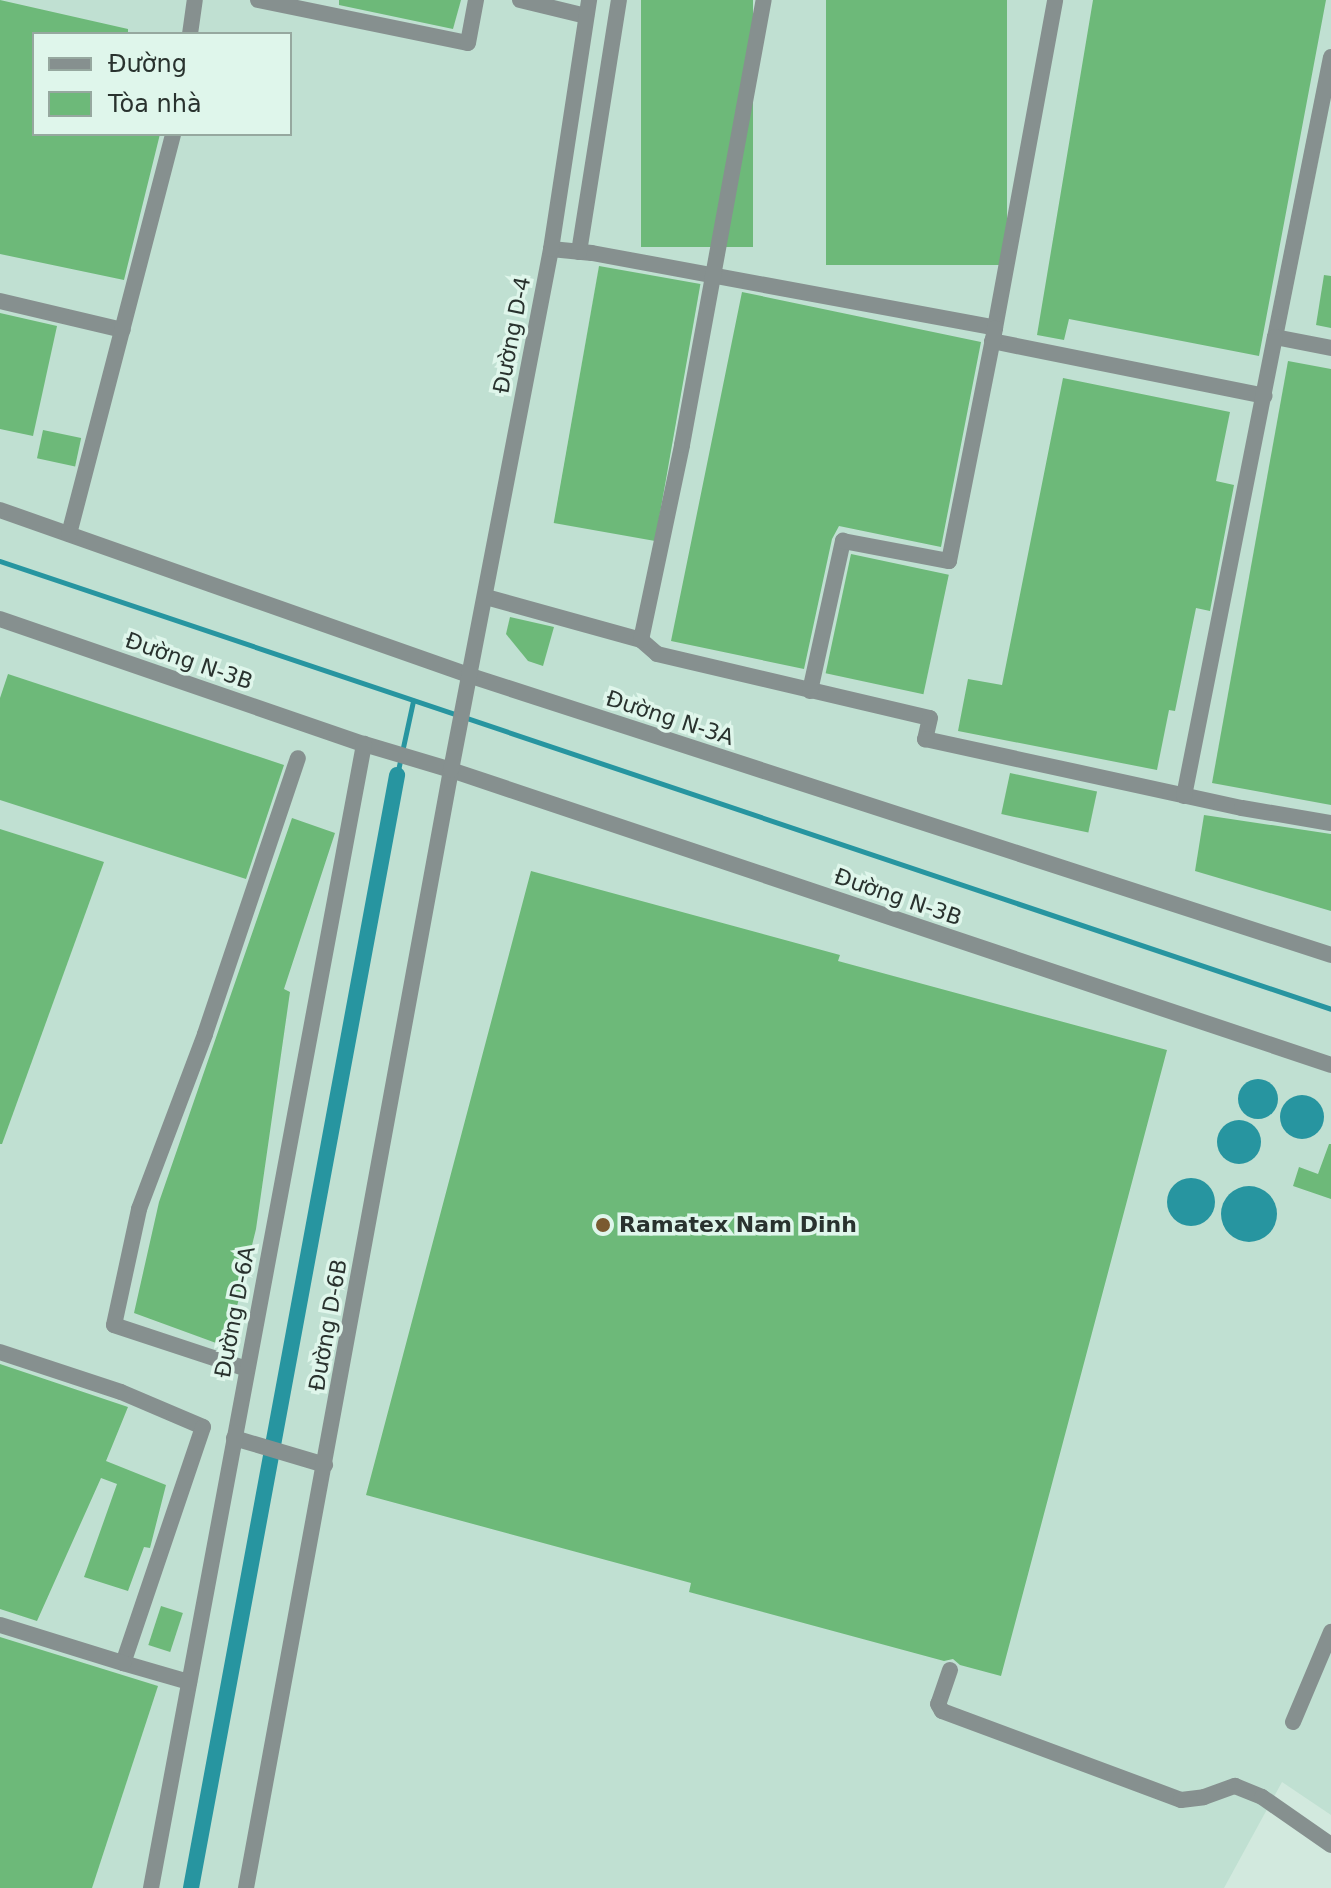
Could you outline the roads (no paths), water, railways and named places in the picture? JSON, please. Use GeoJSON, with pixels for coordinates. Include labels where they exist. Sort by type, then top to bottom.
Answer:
{"type":"FeatureCollection","features":[{"type":"Feature","properties":{"kind":"street"},"geometry":{"type":"LineString","coordinates":[[190,32],[195,0]]}},
{"type":"Feature","properties":{"kind":"street"},"geometry":{"type":"LineString","coordinates":[[258,0],[468,43],[476,0]]}},
{"type":"Feature","properties":{"kind":"street"},"geometry":{"type":"LineString","coordinates":[[520,0],[588,8]]}},
{"type":"Feature","properties":{"kind":"street"},"geometry":{"type":"LineString","coordinates":[[579,252],[619,0]]}},
{"type":"Feature","properties":{"kind":"street"},"geometry":{"type":"LineString","coordinates":[[641,640],[659,564],[764,0]]}},
{"type":"Feature","properties":{"kind":"street"},"geometry":{"type":"LineString","coordinates":[[810,691],[843,541],[949,561],[1055,0]]}},
{"type":"Feature","properties":{"kind":"street","name":"Đường D-4"},"geometry":{"type":"LineString","coordinates":[[459,735],[551,249],[588,8]]}},
{"type":"Feature","properties":{"kind":"street"},"geometry":{"type":"LineString","coordinates":[[1184,796],[1331,57]]}},
{"type":"Feature","properties":{"kind":"street"},"geometry":{"type":"LineString","coordinates":[[69,534],[172,136]]}},
{"type":"Feature","properties":{"kind":"street"},"geometry":{"type":"LineString","coordinates":[[551,249],[713,277],[993,335],[1264,396]]}},
{"type":"Feature","properties":{"kind":"street"},"geometry":{"type":"LineString","coordinates":[[0,301],[123,330]]}},
{"type":"Feature","properties":{"kind":"street"},"geometry":{"type":"LineString","coordinates":[[1275,337],[1331,348]]}},
{"type":"Feature","properties":{"kind":"street","name":"Đường N-3A"},"geometry":{"type":"LineString","coordinates":[[0,510],[471,676],[1331,955]]}},
{"type":"Feature","properties":{"kind":"street"},"geometry":{"type":"LineString","coordinates":[[486,597],[641,640],[657,654],[930,718],[925,739],[1184,796],[1331,823]]}},
{"type":"Feature","properties":{"kind":"street","name":"Đường N-3B"},"geometry":{"type":"LineString","coordinates":[[0,619],[364,744],[451,770],[1331,1065]]}},
{"type":"Feature","properties":{"kind":"street","name":"Đường D-6B"},"geometry":{"type":"LineString","coordinates":[[246,1888],[459,735]]}},
{"type":"Feature","properties":{"kind":"street","name":"Đường D-6A"},"geometry":{"type":"LineString","coordinates":[[151,1888],[364,744]]}},
{"type":"Feature","properties":{"kind":"street"},"geometry":{"type":"LineString","coordinates":[[247,1369],[114,1325],[139,1209],[205,1034],[298,758]]}},
{"type":"Feature","properties":{"kind":"street"},"geometry":{"type":"LineString","coordinates":[[0,1352],[121,1392],[203,1427],[123,1663]]}},
{"type":"Feature","properties":{"kind":"street"},"geometry":{"type":"LineString","coordinates":[[234,1438],[325,1465]]}},
{"type":"Feature","properties":{"kind":"street"},"geometry":{"type":"LineString","coordinates":[[0,1625],[189,1682]]}},
{"type":"Feature","properties":{"kind":"street"},"geometry":{"type":"LineString","coordinates":[[1293,1722],[1331,1632]]}},
{"type":"Feature","properties":{"kind":"street"},"geometry":{"type":"LineString","coordinates":[[950,1670],[938,1704],[942,1711],[1181,1800],[1204,1797],[1235,1786],[1262,1797],[1331,1845]]}},
{"type":"Feature","properties":{"kind":"water"},"geometry":{"type":"Polygon","coordinates":[[[1258,1079],[1272,1085],[1278,1099],[1272,1113],[1258,1119],[1244,1113],[1238,1099],[1244,1085],[1258,1079]]]}},
{"type":"Feature","properties":{"kind":"water"},"geometry":{"type":"Polygon","coordinates":[[[1302,1095],[1318,1101],[1324,1117],[1318,1133],[1302,1139],[1286,1133],[1280,1117],[1286,1101],[1302,1095]]]}},
{"type":"Feature","properties":{"kind":"water"},"geometry":{"type":"Polygon","coordinates":[[[1239,1120],[1255,1126],[1261,1142],[1255,1158],[1239,1164],[1223,1158],[1217,1142],[1223,1126],[1239,1120]]]}},
{"type":"Feature","properties":{"kind":"water"},"geometry":{"type":"Polygon","coordinates":[[[1191,1178],[1208,1185],[1215,1202],[1208,1219],[1191,1226],[1174,1219],[1167,1202],[1174,1185],[1191,1178]]]}},
{"type":"Feature","properties":{"kind":"water"},"geometry":{"type":"Polygon","coordinates":[[[1249,1186],[1269,1194],[1277,1214],[1269,1234],[1249,1242],[1229,1234],[1221,1214],[1229,1194],[1249,1186]]]}},
{"type":"Feature","properties":{"kind":"waterway"},"geometry":{"type":"LineString","coordinates":[[0,561],[1331,1009]]}},
{"type":"Feature","properties":{"kind":"waterway"},"geometry":{"type":"LineString","coordinates":[[397,775],[413,701]]}},
{"type":"Feature","properties":{"kind":"waterway"},"geometry":{"type":"LineString","coordinates":[[191,1888],[397,775]]}},
{"type":"Feature","properties":{"kind":"place","name":"Ramatex Nam Dinh"},"geometry":{"type":"Point","coordinates":[603,1225]}}]}
